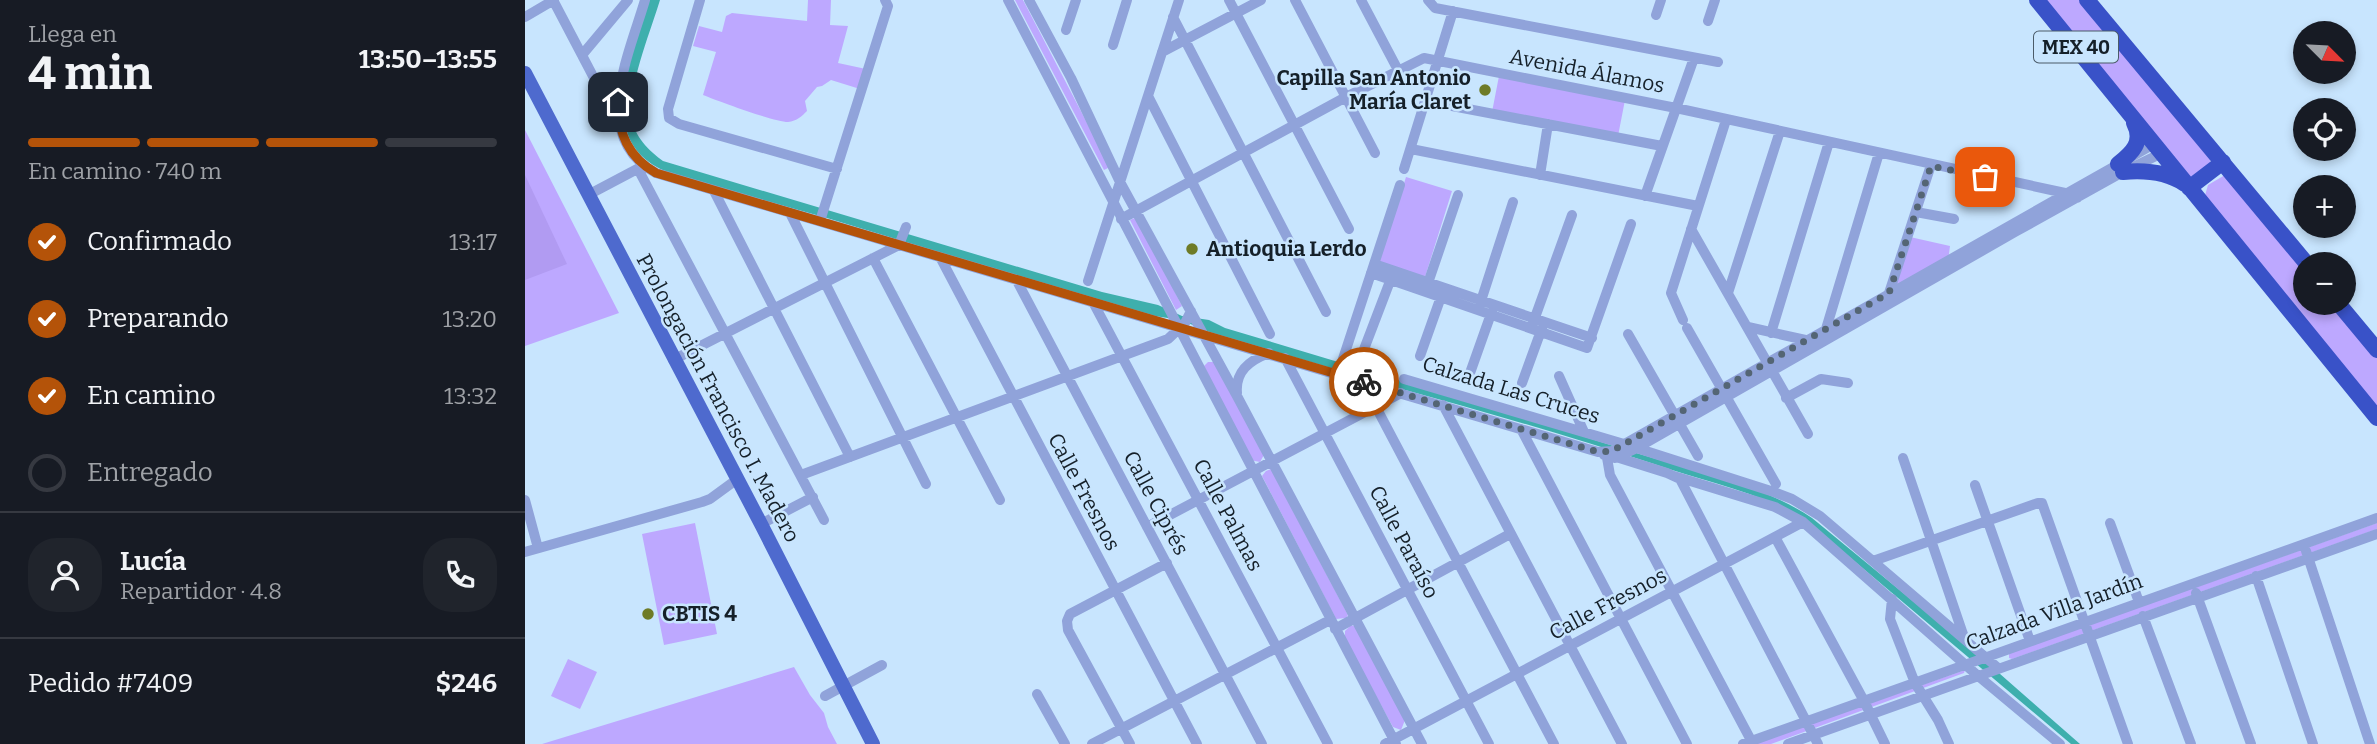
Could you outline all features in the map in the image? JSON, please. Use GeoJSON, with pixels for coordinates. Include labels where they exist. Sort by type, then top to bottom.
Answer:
{"type":"FeatureCollection","features":[{"type":"Feature","properties":{"kind":"highway","name":"MEX 40"},"geometry":{"type":"LineString","coordinates":[[2037,0],[2377,418]]}},
{"type":"Feature","properties":{"kind":"highway","name":"MEX 40"},"geometry":{"type":"LineString","coordinates":[[2087,0],[2297,252]]}},
{"type":"Feature","properties":{"kind":"highway"},"geometry":{"type":"LineString","coordinates":[[2133,117],[2138,130],[2137,144],[2121,168],[2163,174],[2189,188],[2223,162]]}},
{"type":"Feature","properties":{"kind":"highway"},"geometry":{"type":"LineString","coordinates":[[2348,315],[2377,350]]}},
{"type":"Feature","properties":{"kind":"main road","name":"Prolongación Francisco I. Madero"},"geometry":{"type":"LineString","coordinates":[[525,73],[873,744]]}},
{"type":"Feature","properties":{"kind":"street"},"geometry":{"type":"LineString","coordinates":[[525,17],[554,0],[618,122]]}},
{"type":"Feature","properties":{"kind":"street"},"geometry":{"type":"LineString","coordinates":[[582,55],[628,0]]}},
{"type":"Feature","properties":{"kind":"street"},"geometry":{"type":"LineString","coordinates":[[618,122],[622,82],[645,0]]}},
{"type":"Feature","properties":{"kind":"street"},"geometry":{"type":"LineString","coordinates":[[700,0],[668,109],[669,118],[679,124],[837,169]]}},
{"type":"Feature","properties":{"kind":"street"},"geometry":{"type":"LineString","coordinates":[[822,215],[888,6],[885,0]]}},
{"type":"Feature","properties":{"kind":"street"},"geometry":{"type":"LineString","coordinates":[[1008,0],[1391,742]]}},
{"type":"Feature","properties":{"kind":"street"},"geometry":{"type":"LineString","coordinates":[[1029,0],[1120,182],[1423,744]]}},
{"type":"Feature","properties":{"kind":"street"},"geometry":{"type":"LineString","coordinates":[[1066,30],[1076,0]]}},
{"type":"Feature","properties":{"kind":"street"},"geometry":{"type":"LineString","coordinates":[[1113,45],[1127,0]]}},
{"type":"Feature","properties":{"kind":"street"},"geometry":{"type":"LineString","coordinates":[[1088,281],[1179,0]]}},
{"type":"Feature","properties":{"kind":"street"},"geometry":{"type":"LineString","coordinates":[[1229,0],[1349,229]]}},
{"type":"Feature","properties":{"kind":"street"},"geometry":{"type":"LineString","coordinates":[[1162,52],[1261,0]]}},
{"type":"Feature","properties":{"kind":"street"},"geometry":{"type":"LineString","coordinates":[[1295,0],[1375,153]]}},
{"type":"Feature","properties":{"kind":"street"},"geometry":{"type":"LineString","coordinates":[[1361,0],[1398,70]]}},
{"type":"Feature","properties":{"kind":"street"},"geometry":{"type":"LineString","coordinates":[[1656,15],[1661,0]]}},
{"type":"Feature","properties":{"kind":"street"},"geometry":{"type":"LineString","coordinates":[[1708,21],[1715,0]]}},
{"type":"Feature","properties":{"kind":"street"},"geometry":{"type":"LineString","coordinates":[[1430,3],[1454,11],[1718,62]]}},
{"type":"Feature","properties":{"kind":"street"},"geometry":{"type":"LineString","coordinates":[[1405,169],[1454,11]]}},
{"type":"Feature","properties":{"kind":"street"},"geometry":{"type":"LineString","coordinates":[[1173,17],[1326,312]]}},
{"type":"Feature","properties":{"kind":"street","name":"Avenida Álamos"},"geometry":{"type":"LineString","coordinates":[[1121,219],[1293,125],[1424,58],[1676,108],[1931,166],[2065,193],[2077,198]]}},
{"type":"Feature","properties":{"kind":"street"},"geometry":{"type":"LineString","coordinates":[[1645,195],[1694,58]]}},
{"type":"Feature","properties":{"kind":"street"},"geometry":{"type":"LineString","coordinates":[[1148,96],[1270,334]]}},
{"type":"Feature","properties":{"kind":"street"},"geometry":{"type":"LineString","coordinates":[[1426,101],[1663,146]]}},
{"type":"Feature","properties":{"kind":"street"},"geometry":{"type":"LineString","coordinates":[[1726,120],[1671,293],[1685,324],[1776,484]]}},
{"type":"Feature","properties":{"kind":"street","name":"Calzada Las Cruces"},"geometry":{"type":"LineString","coordinates":[[618,122],[625,142],[641,167],[656,173],[790,213],[822,215],[902,236],[940,257],[1521,429],[1617,451],[1792,499],[1820,516],[1998,668]]}},
{"type":"Feature","properties":{"kind":"street"},"geometry":{"type":"LineString","coordinates":[[1540,175],[1548,124]]}},
{"type":"Feature","properties":{"kind":"street"},"geometry":{"type":"LineString","coordinates":[[1728,293],[1780,131]]}},
{"type":"Feature","properties":{"kind":"street"},"geometry":{"type":"LineString","coordinates":[[1772,332],[1829,142]]}},
{"type":"Feature","properties":{"kind":"street"},"geometry":{"type":"LineString","coordinates":[[1411,149],[1698,206]]}},
{"type":"Feature","properties":{"kind":"street"},"geometry":{"type":"LineString","coordinates":[[2013,228],[2065,193],[2158,149]]}},
{"type":"Feature","properties":{"kind":"street"},"geometry":{"type":"LineString","coordinates":[[1821,343],[1879,153]]}},
{"type":"Feature","properties":{"kind":"street"},"geometry":{"type":"LineString","coordinates":[[1886,307],[1931,166]]}},
{"type":"Feature","properties":{"kind":"street"},"geometry":{"type":"LineString","coordinates":[[588,195],[641,167],[724,334],[824,520]]}},
{"type":"Feature","properties":{"kind":"street"},"geometry":{"type":"LineString","coordinates":[[1769,367],[1826,328],[2013,228],[2077,198],[2121,168]]}},
{"type":"Feature","properties":{"kind":"street"},"geometry":{"type":"LineString","coordinates":[[1338,374],[1400,185]]}},
{"type":"Feature","properties":{"kind":"street"},"geometry":{"type":"LineString","coordinates":[[714,191],[850,457]]}},
{"type":"Feature","properties":{"kind":"street"},"geometry":{"type":"LineString","coordinates":[[1427,287],[1458,195]]}},
{"type":"Feature","properties":{"kind":"street"},"geometry":{"type":"LineString","coordinates":[[1479,305],[1513,202]]}},
{"type":"Feature","properties":{"kind":"street"},"geometry":{"type":"LineString","coordinates":[[1916,212],[1954,219]]}},
{"type":"Feature","properties":{"kind":"street"},"geometry":{"type":"LineString","coordinates":[[790,213],[926,484]]}},
{"type":"Feature","properties":{"kind":"street"},"geometry":{"type":"LineString","coordinates":[[1522,383],[1572,215]]}},
{"type":"Feature","properties":{"kind":"street"},"geometry":{"type":"LineString","coordinates":[[1372,269],[1590,342],[1631,224]]}},
{"type":"Feature","properties":{"kind":"street"},"geometry":{"type":"LineString","coordinates":[[1691,229],[1808,434]]}},
{"type":"Feature","properties":{"kind":"street"},"geometry":{"type":"LineString","coordinates":[[674,359],[873,258],[902,236]]}},
{"type":"Feature","properties":{"kind":"street","name":"Calle Fresnos"},"geometry":{"type":"LineString","coordinates":[[940,257],[1197,744]]}},
{"type":"Feature","properties":{"kind":"street"},"geometry":{"type":"LineString","coordinates":[[873,258],[1000,500]]}},
{"type":"Feature","properties":{"kind":"street"},"geometry":{"type":"LineString","coordinates":[[1749,743],[1610,475],[1617,451],[1769,367],[1821,343],[1886,307],[1947,265]]}},
{"type":"Feature","properties":{"kind":"street"},"geometry":{"type":"LineString","coordinates":[[1353,379],[1392,275]]}},
{"type":"Feature","properties":{"kind":"street","name":"Calle Ciprés"},"geometry":{"type":"LineString","coordinates":[[1017,281],[1262,744]]}},
{"type":"Feature","properties":{"kind":"street"},"geometry":{"type":"LineString","coordinates":[[1420,356],[1442,293]]}},
{"type":"Feature","properties":{"kind":"street","name":"Calle Palmas"},"geometry":{"type":"LineString","coordinates":[[1094,304],[1328,744]]}},
{"type":"Feature","properties":{"kind":"street"},"geometry":{"type":"LineString","coordinates":[[1151,321],[1165,313],[1167,305]]}},
{"type":"Feature","properties":{"kind":"street"},"geometry":{"type":"LineString","coordinates":[[1470,373],[1492,310]]}},
{"type":"Feature","properties":{"kind":"street"},"geometry":{"type":"LineString","coordinates":[[800,475],[1168,339],[1180,329],[1191,311]]}},
{"type":"Feature","properties":{"kind":"street"},"geometry":{"type":"LineString","coordinates":[[1748,327],[1821,343]]}},
{"type":"Feature","properties":{"kind":"street"},"geometry":{"type":"LineString","coordinates":[[1350,334],[1369,340]]}},
{"type":"Feature","properties":{"kind":"street"},"geometry":{"type":"LineString","coordinates":[[1628,334],[1698,456]]}},
{"type":"Feature","properties":{"kind":"street"},"geometry":{"type":"LineString","coordinates":[[1237,396],[1236,383],[1241,372],[1256,358],[1269,354]]}},
{"type":"Feature","properties":{"kind":"street","name":"Calle Paraíso"},"geometry":{"type":"LineString","coordinates":[[1286,358],[1489,744]]}},
{"type":"Feature","properties":{"kind":"street"},"geometry":{"type":"LineString","coordinates":[[1344,359],[1358,363]]}},
{"type":"Feature","properties":{"kind":"street"},"geometry":{"type":"LineString","coordinates":[[1559,376],[1584,432]]}},
{"type":"Feature","properties":{"kind":"street","name":"Calzada Las Cruces"},"geometry":{"type":"LineString","coordinates":[[1405,379],[1584,432],[1617,451]]}},
{"type":"Feature","properties":{"kind":"street"},"geometry":{"type":"LineString","coordinates":[[1786,398],[1821,379],[1848,383]]}},
{"type":"Feature","properties":{"kind":"street"},"geometry":{"type":"LineString","coordinates":[[1147,527],[1401,393]]}},
{"type":"Feature","properties":{"kind":"street"},"geometry":{"type":"LineString","coordinates":[[1443,405],[1622,744]]}},
{"type":"Feature","properties":{"kind":"street"},"geometry":{"type":"LineString","coordinates":[[1376,407],[1554,744]]}},
{"type":"Feature","properties":{"kind":"street"},"geometry":{"type":"LineString","coordinates":[[1521,429],[1686,744]]}},
{"type":"Feature","properties":{"kind":"street"},"geometry":{"type":"LineString","coordinates":[[1617,451],[1674,476],[1775,507],[1803,522],[1977,676],[2060,744]]}},
{"type":"Feature","properties":{"kind":"street"},"geometry":{"type":"LineString","coordinates":[[1903,458],[1964,637]]}},
{"type":"Feature","properties":{"kind":"street"},"geometry":{"type":"LineString","coordinates":[[1674,476],[1683,486],[1816,739]]}},
{"type":"Feature","properties":{"kind":"street"},"geometry":{"type":"LineString","coordinates":[[525,552],[702,502],[736,480]]}},
{"type":"Feature","properties":{"kind":"street"},"geometry":{"type":"LineString","coordinates":[[1975,485],[2030,641]]}},
{"type":"Feature","properties":{"kind":"street"},"geometry":{"type":"LineString","coordinates":[[761,524],[813,497]]}},
{"type":"Feature","properties":{"kind":"street"},"geometry":{"type":"LineString","coordinates":[[525,500],[538,548]]}},
{"type":"Feature","properties":{"kind":"street"},"geometry":{"type":"LineString","coordinates":[[1873,561],[2042,503],[2128,744]]}},
{"type":"Feature","properties":{"kind":"street","name":"Calzada Villa Jardín"},"geometry":{"type":"LineString","coordinates":[[1749,743],[2377,518]]}},
{"type":"Feature","properties":{"kind":"street","name":"Calle Fresnos"},"geometry":{"type":"LineString","coordinates":[[1391,742],[1803,522]]}},
{"type":"Feature","properties":{"kind":"street"},"geometry":{"type":"LineString","coordinates":[[2110,523],[2139,602]]}},
{"type":"Feature","properties":{"kind":"street"},"geometry":{"type":"LineString","coordinates":[[1092,744],[1277,648],[1332,625],[1355,619],[1510,534]]}},
{"type":"Feature","properties":{"kind":"street","name":"Calzada Villa Jardín"},"geometry":{"type":"LineString","coordinates":[[1788,744],[1816,739],[1870,714],[2377,534]]}},
{"type":"Feature","properties":{"kind":"street"},"geometry":{"type":"LineString","coordinates":[[1775,537],[1885,744]]}},
{"type":"Feature","properties":{"kind":"street"},"geometry":{"type":"LineString","coordinates":[[2304,544],[2370,744]]}},
{"type":"Feature","properties":{"kind":"street"},"geometry":{"type":"LineString","coordinates":[[1130,744],[1068,630],[1066,621],[1070,614],[1167,563]]}},
{"type":"Feature","properties":{"kind":"street"},"geometry":{"type":"LineString","coordinates":[[2256,576],[2313,744]]}},
{"type":"Feature","properties":{"kind":"street"},"geometry":{"type":"LineString","coordinates":[[2192,583],[2251,744]]}},
{"type":"Feature","properties":{"kind":"street"},"geometry":{"type":"LineString","coordinates":[[1892,599],[1890,619],[1915,682],[1949,744]]}},
{"type":"Feature","properties":{"kind":"street"},"geometry":{"type":"LineString","coordinates":[[2143,616],[2191,744]]}},
{"type":"Feature","properties":{"kind":"street"},"geometry":{"type":"LineString","coordinates":[[825,696],[882,665]]}},
{"type":"Feature","properties":{"kind":"street"},"geometry":{"type":"LineString","coordinates":[[1037,694],[1065,744]]}},
{"type":"Feature","properties":{"kind":"shaded area"},"geometry":{"type":"Polygon","coordinates":[[[649,0],[660,0],[636,76],[631,106],[632,118],[643,142],[663,161],[1102,292],[1158,305],[1182,316],[1209,320],[1225,328],[1725,479],[1771,496],[1812,518],[1975,652],[2080,744],[2071,744],[1808,522],[1771,503],[1550,431],[1233,342],[1181,320],[1148,315],[1099,301],[827,218],[678,176],[659,168],[634,147],[626,128],[623,107],[630,62],[649,0]]]}},
{"type":"Feature","properties":{"kind":"shaded area"},"geometry":{"type":"Polygon","coordinates":[[[808,0],[831,0],[830,25],[848,26],[838,63],[866,69],[860,89],[831,80],[817,87],[805,101],[805,113],[788,122],[759,115],[703,95],[716,52],[693,46],[699,26],[722,32],[726,16],[732,13],[807,21],[808,0]]]}},
{"type":"Feature","properties":{"kind":"shaded area"},"geometry":{"type":"Polygon","coordinates":[[[1015,0],[1023,0],[1110,167],[1104,170],[1015,0]]]}},
{"type":"Feature","properties":{"kind":"shaded area"},"geometry":{"type":"Polygon","coordinates":[[[2040,0],[2086,0],[2212,151],[2210,163],[2191,177],[2182,177],[2040,0]]]}},
{"type":"Feature","properties":{"kind":"shaded area"},"geometry":{"type":"Polygon","coordinates":[[[1499,76],[1625,100],[1618,136],[1492,112],[1499,76]]]}},
{"type":"Feature","properties":{"kind":"shaded area"},"geometry":{"type":"Polygon","coordinates":[[[525,130],[619,313],[525,346],[525,130]]]}},
{"type":"Feature","properties":{"kind":"shaded area"},"geometry":{"type":"Polygon","coordinates":[[[525,175],[567,264],[525,280],[525,175]]]}},
{"type":"Feature","properties":{"kind":"shaded area"},"geometry":{"type":"Polygon","coordinates":[[[2225,175],[2294,252],[2293,313],[2204,199],[2208,185],[2225,175]]]}},
{"type":"Feature","properties":{"kind":"shaded area"},"geometry":{"type":"Polygon","coordinates":[[[1406,177],[1452,191],[1425,277],[1379,263],[1406,177]]]}},
{"type":"Feature","properties":{"kind":"shaded area"},"geometry":{"type":"Polygon","coordinates":[[[1137,217],[1182,306],[1176,310],[1130,220],[1137,217]]]}},
{"type":"Feature","properties":{"kind":"shaded area"},"geometry":{"type":"Polygon","coordinates":[[[1910,237],[1950,246],[1948,261],[1892,293],[1910,237]]]}},
{"type":"Feature","properties":{"kind":"shaded area"},"geometry":{"type":"Polygon","coordinates":[[[2294,315],[2347,315],[2377,351],[2377,421],[2294,315]]]}},
{"type":"Feature","properties":{"kind":"shaded area"},"geometry":{"type":"Polygon","coordinates":[[[1208,362],[1214,362],[1265,453],[1260,462],[1250,460],[1204,366],[1208,362]]]}},
{"type":"Feature","properties":{"kind":"shaded area"},"geometry":{"type":"Polygon","coordinates":[[[1271,469],[1348,615],[1346,618],[1336,619],[1262,476],[1271,469]]]}},
{"type":"Feature","properties":{"kind":"shaded area"},"geometry":{"type":"Polygon","coordinates":[[[695,523],[717,634],[664,645],[642,534],[695,523]]]}},
{"type":"Feature","properties":{"kind":"shaded area"},"geometry":{"type":"Polygon","coordinates":[[[2377,523],[2377,529],[2009,658],[2009,653],[2377,523]]]}},
{"type":"Feature","properties":{"kind":"shaded area"},"geometry":{"type":"Polygon","coordinates":[[[1351,625],[1356,627],[1405,720],[1401,730],[1393,727],[1345,640],[1345,631],[1351,625]]]}},
{"type":"Feature","properties":{"kind":"shaded area"},"geometry":{"type":"Polygon","coordinates":[[[568,659],[597,672],[580,709],[551,696],[568,659]]]}},
{"type":"Feature","properties":{"kind":"shaded area"},"geometry":{"type":"Polygon","coordinates":[[[794,667],[824,713],[837,744],[542,744],[794,667]]]}},
{"type":"Feature","properties":{"kind":"shaded area"},"geometry":{"type":"Polygon","coordinates":[[[1965,670],[1964,673],[1771,744],[1753,744],[1965,670]]]}},
{"type":"Feature","properties":{"kind":"way so far"},"geometry":{"type":"LineString","coordinates":[[1364,382],[1598,452],[1612,451],[1889,293],[1931,166],[1985,177]]}},
{"type":"Feature","properties":{"kind":"place","name":"Capilla San Antonio María Claret"},"geometry":{"type":"Point","coordinates":[1485,90]}},
{"type":"Feature","properties":{"kind":"place","name":"Antioquia Lerdo"},"geometry":{"type":"Point","coordinates":[1192,249]}},
{"type":"Feature","properties":{"kind":"place","name":"CBTIS 4"},"geometry":{"type":"Point","coordinates":[648,614]}},
{"type":"Feature","properties":{"kind":"route"},"geometry":{"type":"LineString","coordinates":[[618,102],[618,122],[625,142],[636,159],[656,173],[1364,382]]}}]}
